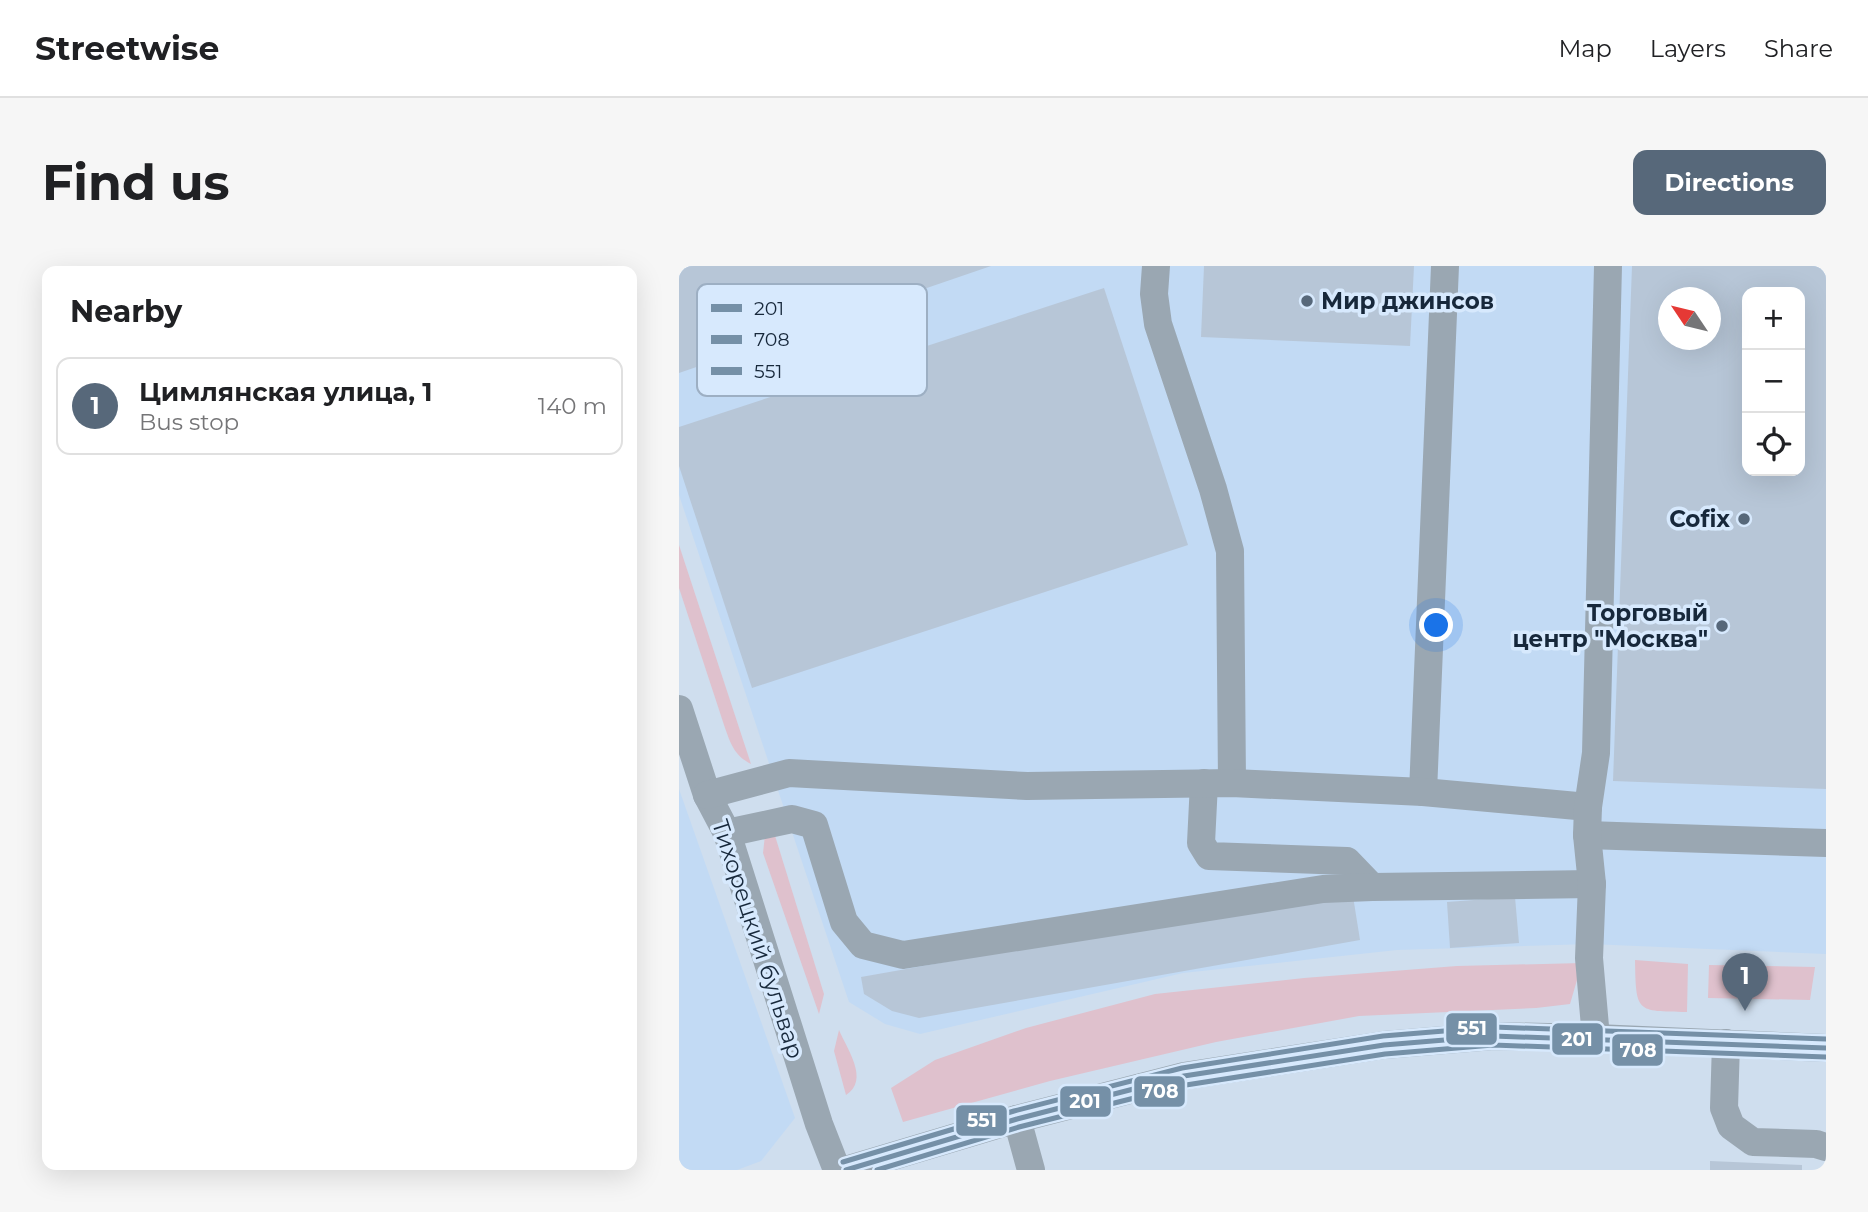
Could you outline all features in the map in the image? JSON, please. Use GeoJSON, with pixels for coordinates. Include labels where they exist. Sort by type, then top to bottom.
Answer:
{"type":"FeatureCollection","features":[{"type":"Feature","properties":{"kind":"street"},"geometry":{"type":"LineString","coordinates":[[1156,266],[1154,294],[1158,324],[1213,489],[1230,551],[1218,783],[1201,843],[1209,856],[1347,861],[1371,887]]}},
{"type":"Feature","properties":{"kind":"street"},"geometry":{"type":"LineString","coordinates":[[1423,792],[1445,266]]}},
{"type":"Feature","properties":{"kind":"street"},"geometry":{"type":"LineString","coordinates":[[1596,1038],[1589,958],[1592,884],[1587,835],[1596,753],[1608,266]]}},
{"type":"Feature","properties":{"kind":"street","name":"Тихорецкий бульвар"},"geometry":{"type":"LineString","coordinates":[[679,709],[707,795],[727,833],[819,1124],[837,1170]]}},
{"type":"Feature","properties":{"kind":"street"},"geometry":{"type":"LineString","coordinates":[[707,795],[789,773],[1027,786],[1218,783],[1423,792],[1588,807]]}},
{"type":"Feature","properties":{"kind":"street"},"geometry":{"type":"LineString","coordinates":[[727,833],[792,819],[814,825],[844,922],[863,945],[903,955],[1323,889],[1592,884]]}},
{"type":"Feature","properties":{"kind":"street"},"geometry":{"type":"LineString","coordinates":[[1587,835],[1826,844]]}},
{"type":"Feature","properties":{"kind":"street"},"geometry":{"type":"LineString","coordinates":[[846,1170],[1017,1119],[1184,1076],[1384,1045],[1493,1036],[1826,1048]]}},
{"type":"Feature","properties":{"kind":"street"},"geometry":{"type":"LineString","coordinates":[[1726,1043],[1724,1108],[1731,1126],[1753,1142],[1816,1144],[1826,1147]]}},
{"type":"Feature","properties":{"kind":"street"},"geometry":{"type":"LineString","coordinates":[[1017,1119],[1031,1170]]}},
{"type":"Feature","properties":{"kind":"shaded area"},"geometry":{"type":"Polygon","coordinates":[[[679,266],[1826,266],[1826,954],[1589,944],[1397,950],[1183,973],[920,1034],[885,1024],[849,1002],[679,495],[679,266]]]}},
{"type":"Feature","properties":{"kind":"shaded area"},"geometry":{"type":"Polygon","coordinates":[[[679,545],[751,764],[734,749],[725,728],[679,588],[679,545]]]}},
{"type":"Feature","properties":{"kind":"shaded area"},"geometry":{"type":"Polygon","coordinates":[[[679,789],[795,1118],[761,1161],[737,1170],[679,1170],[679,789]]]}},
{"type":"Feature","properties":{"kind":"shaded area"},"geometry":{"type":"Polygon","coordinates":[[[772,826],[824,994],[819,1014],[763,853],[765,835],[772,826]]]}},
{"type":"Feature","properties":{"kind":"shaded area"},"geometry":{"type":"Polygon","coordinates":[[[1635,960],[1688,964],[1687,1012],[1658,1011],[1642,1006],[1636,990],[1635,960]]]}},
{"type":"Feature","properties":{"kind":"shaded area"},"geometry":{"type":"Polygon","coordinates":[[[1582,963],[1570,1004],[1359,1016],[1216,1042],[1050,1081],[903,1122],[891,1088],[935,1060],[1026,1028],[1155,994],[1304,978],[1457,966],[1582,963]]]}},
{"type":"Feature","properties":{"kind":"shaded area"},"geometry":{"type":"Polygon","coordinates":[[[1709,965],[1815,967],[1810,1000],[1708,998],[1709,965]]]}},
{"type":"Feature","properties":{"kind":"shaded area"},"geometry":{"type":"Polygon","coordinates":[[[839,1030],[855,1064],[856,1073],[853,1089],[846,1095],[834,1051],[839,1030]]]}},
{"type":"Feature","properties":{"kind":"building"},"geometry":{"type":"Polygon","coordinates":[[[679,266],[991,266],[927,288],[927,284],[697,284],[697,367],[679,373],[679,266]]]}},
{"type":"Feature","properties":{"kind":"building","name":"Мир джинсов"},"geometry":{"type":"Polygon","coordinates":[[[1204,266],[1414,266],[1410,346],[1201,337],[1204,266]]]}},
{"type":"Feature","properties":{"kind":"building","name":"Торговый центр \"Москва\""},"geometry":{"type":"Polygon","coordinates":[[[1632,266],[1826,266],[1826,789],[1613,781],[1632,266]]]}},
{"type":"Feature","properties":{"kind":"building"},"geometry":{"type":"Polygon","coordinates":[[[1104,288],[1188,545],[752,688],[679,466],[679,427],[774,396],[927,396],[927,346],[1104,288]]]}},
{"type":"Feature","properties":{"kind":"building"},"geometry":{"type":"Polygon","coordinates":[[[1352,890],[1360,940],[919,1018],[892,1011],[864,994],[861,977],[1352,890]]]}},
{"type":"Feature","properties":{"kind":"building"},"geometry":{"type":"Polygon","coordinates":[[[1515,897],[1519,943],[1450,948],[1447,902],[1515,897]]]}},
{"type":"Feature","properties":{"kind":"building"},"geometry":{"type":"Polygon","coordinates":[[[1710,1161],[1802,1165],[1802,1170],[1710,1170],[1710,1161]]]}},
{"type":"Feature","properties":{"kind":"transit line","name":"551"},"geometry":{"type":"LineString","coordinates":[[843,1162],[1014,1111],[1182,1068],[1383,1036],[1493,1027],[1826,1039]]}},
{"type":"Feature","properties":{"kind":"transit line","name":"201"},"geometry":{"type":"LineString","coordinates":[[846,1170],[1017,1119],[1184,1076],[1384,1045],[1493,1036],[1826,1048]]}},
{"type":"Feature","properties":{"kind":"transit line","name":"708"},"geometry":{"type":"LineString","coordinates":[[877,1170],[1019,1127],[1186,1085],[1385,1054],[1493,1045],[1826,1057]]}},
{"type":"Feature","properties":{"kind":"place","name":"Мир джинсов"},"geometry":{"type":"Point","coordinates":[1307,301]}},
{"type":"Feature","properties":{"kind":"place","name":"Cofix"},"geometry":{"type":"Point","coordinates":[1744,519]}},
{"type":"Feature","properties":{"kind":"place","name":"Торговый центр \"Москва\""},"geometry":{"type":"Point","coordinates":[1722,626]}},
{"type":"Feature","properties":{"kind":"place","name":"Цимлянская улица, 1"},"geometry":{"type":"Point","coordinates":[1745,1011]}}]}
